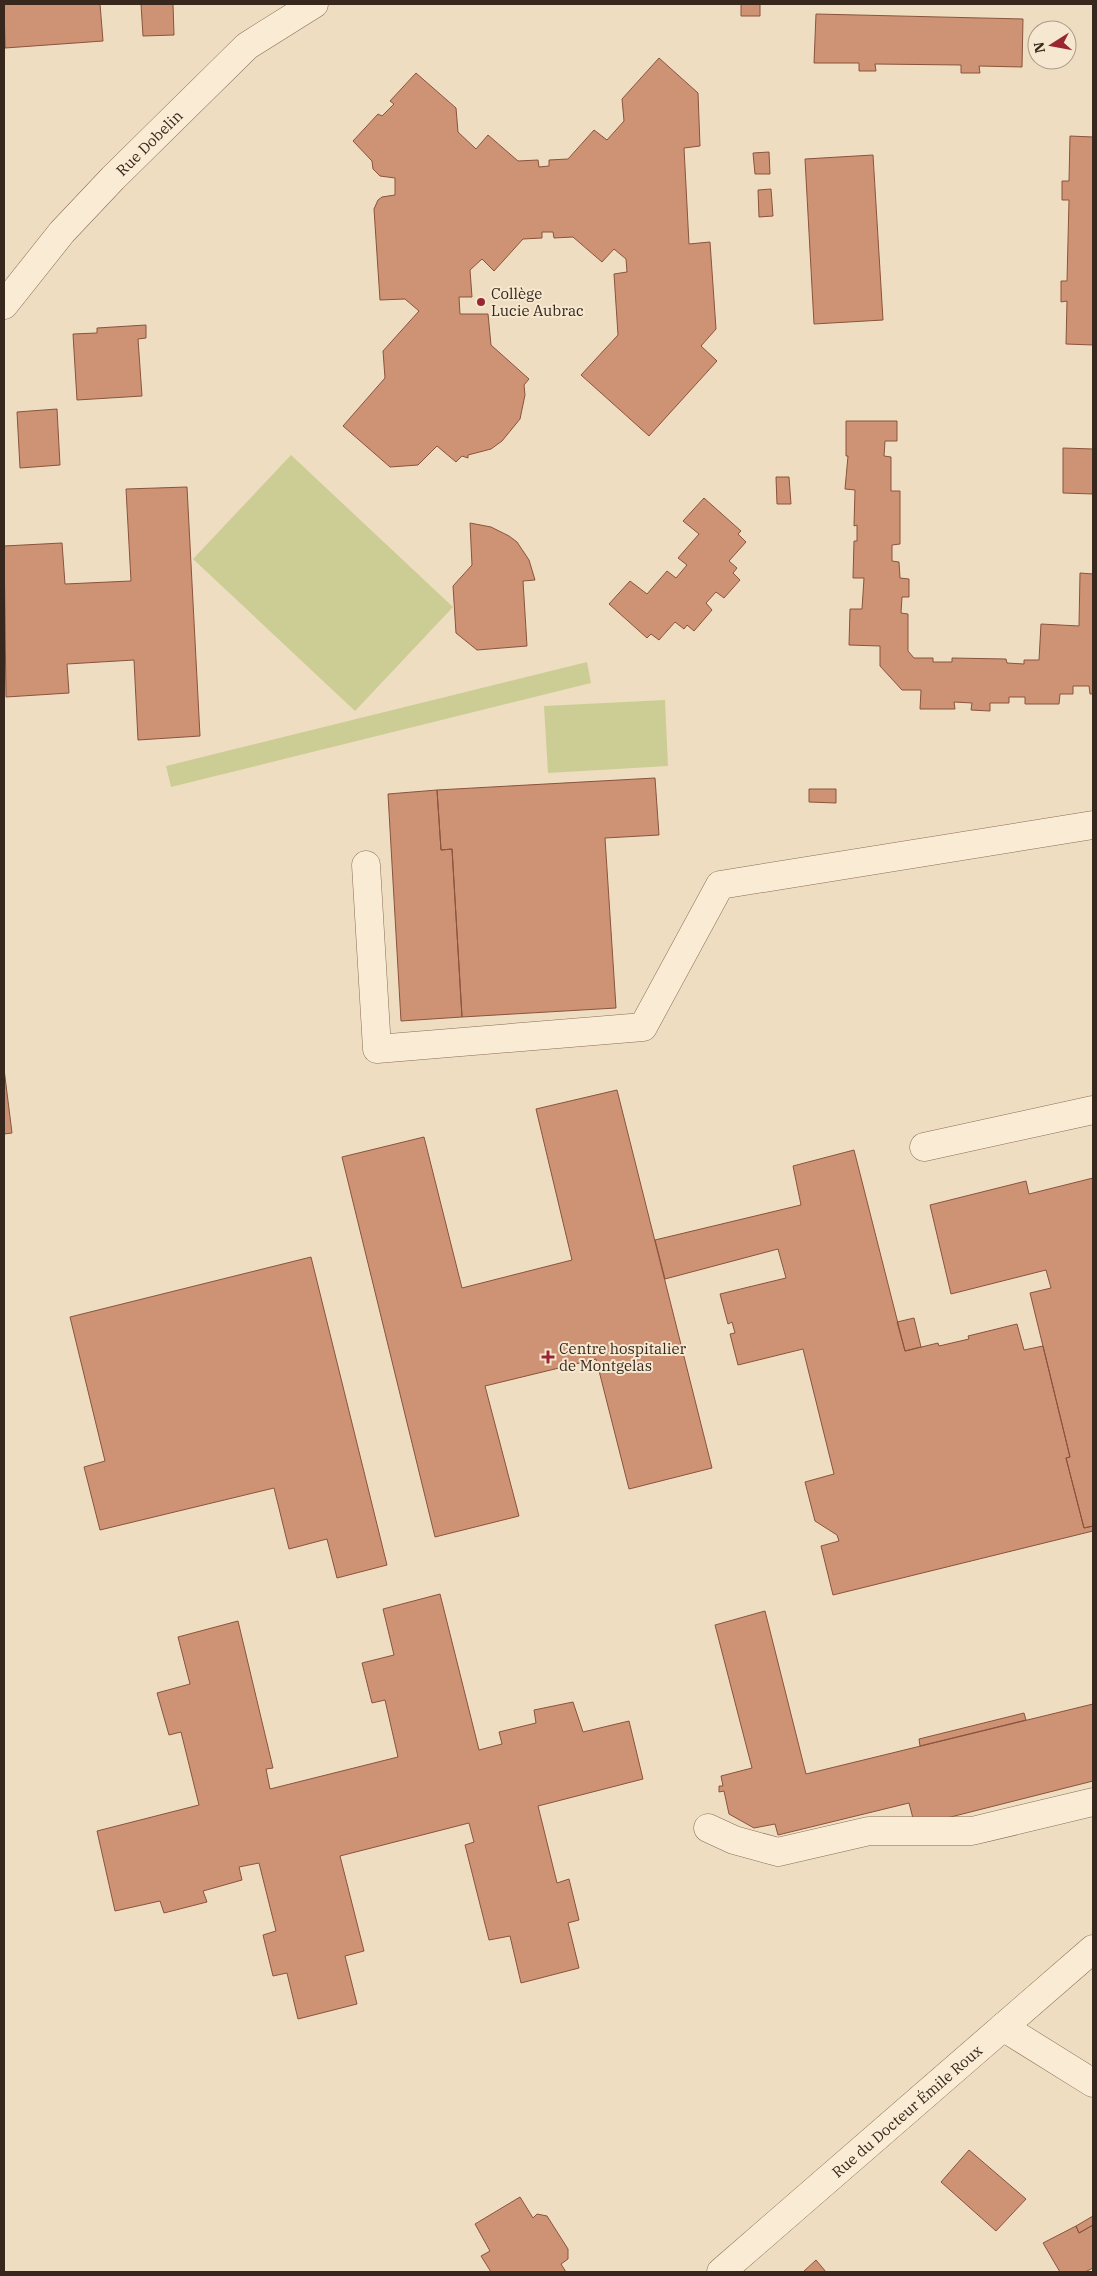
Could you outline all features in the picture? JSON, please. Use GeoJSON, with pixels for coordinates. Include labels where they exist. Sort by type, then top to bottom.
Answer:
{"type":"FeatureCollection","features":[{"type":"Feature","properties":{"kind":"street","name":"Rue Dobelin"},"geometry":{"type":"LineString","coordinates":[[4,305],[62,232],[113,178],[247,46],[314,4]]}},
{"type":"Feature","properties":{"kind":"street"},"geometry":{"type":"LineString","coordinates":[[366,865],[377,1049],[643,1027],[720,885],[1093,825]]}},
{"type":"Feature","properties":{"kind":"street"},"geometry":{"type":"LineString","coordinates":[[924,1147],[1093,1110]]}},
{"type":"Feature","properties":{"kind":"street"},"geometry":{"type":"LineString","coordinates":[[708,1828],[734,1840],[778,1852],[868,1831],[972,1831],[1093,1802]]}},
{"type":"Feature","properties":{"kind":"street","name":"Rue du Docteur Émile Roux"},"geometry":{"type":"LineString","coordinates":[[721,2272],[1093,1949]]}},
{"type":"Feature","properties":{"kind":"street"},"geometry":{"type":"LineString","coordinates":[[1003,2028],[1093,2083]]}},
{"type":"Feature","properties":{"kind":"green space"},"geometry":{"type":"Polygon","coordinates":[[[291,455],[453,607],[355,711],[193,559],[291,455]]]}},
{"type":"Feature","properties":{"kind":"green space"},"geometry":{"type":"Polygon","coordinates":[[[587,662],[591,683],[171,787],[166,766],[587,662]]]}},
{"type":"Feature","properties":{"kind":"green space"},"geometry":{"type":"Polygon","coordinates":[[[665,700],[668,766],[548,773],[544,706],[665,700]]]}},
{"type":"Feature","properties":{"kind":"building"},"geometry":{"type":"Polygon","coordinates":[[[4,4],[100,4],[103,41],[5,48],[4,4]]]}},
{"type":"Feature","properties":{"kind":"building"},"geometry":{"type":"Polygon","coordinates":[[[141,4],[173,4],[174,35],[143,36],[141,4]]]}},
{"type":"Feature","properties":{"kind":"building"},"geometry":{"type":"Polygon","coordinates":[[[741,4],[760,4],[760,16],[741,16],[741,4]]]}},
{"type":"Feature","properties":{"kind":"building"},"geometry":{"type":"Polygon","coordinates":[[[816,14],[1023,19],[1022,67],[979,66],[980,73],[961,73],[961,65],[875,64],[876,71],[859,71],[859,63],[814,63],[816,14]]]}},
{"type":"Feature","properties":{"kind":"building"},"geometry":{"type":"Polygon","coordinates":[[[659,58],[698,93],[700,146],[684,148],[689,244],[710,242],[716,329],[701,346],[717,361],[649,436],[581,375],[618,335],[614,274],[627,272],[626,259],[614,249],[602,262],[573,237],[554,238],[553,232],[542,232],[542,238],[523,239],[494,271],[482,259],[470,270],[472,297],[459,297],[460,314],[488,314],[491,345],[529,379],[524,385],[525,395],[520,419],[502,441],[491,449],[468,455],[468,458],[462,456],[456,462],[437,446],[418,465],[390,467],[343,426],[385,378],[383,351],[419,311],[405,299],[380,300],[374,209],[378,200],[382,197],[395,195],[395,178],[380,176],[373,169],[372,161],[353,141],[378,114],[382,116],[394,104],[390,101],[416,73],[456,108],[458,132],[476,149],[488,135],[518,161],[538,160],[539,167],[549,166],[549,160],[568,159],[594,130],[607,140],[624,121],[622,99],[659,58]]]}},
{"type":"Feature","properties":{"kind":"building"},"geometry":{"type":"Polygon","coordinates":[[[1070,136],[1093,137],[1093,345],[1066,344],[1067,301],[1061,302],[1061,281],[1067,281],[1069,200],[1062,200],[1062,181],[1069,181],[1070,136]]]}},
{"type":"Feature","properties":{"kind":"building"},"geometry":{"type":"Polygon","coordinates":[[[769,152],[770,174],[755,174],[753,153],[769,152]]]}},
{"type":"Feature","properties":{"kind":"building"},"geometry":{"type":"Polygon","coordinates":[[[873,155],[883,320],[814,324],[805,159],[873,155]]]}},
{"type":"Feature","properties":{"kind":"building"},"geometry":{"type":"Polygon","coordinates":[[[771,189],[773,216],[759,217],[758,190],[771,189]]]}},
{"type":"Feature","properties":{"kind":"building"},"geometry":{"type":"Polygon","coordinates":[[[146,325],[146,338],[138,339],[142,396],[77,400],[73,334],[97,333],[97,328],[146,325]]]}},
{"type":"Feature","properties":{"kind":"building"},"geometry":{"type":"Polygon","coordinates":[[[57,409],[60,465],[20,468],[17,412],[57,409]]]}},
{"type":"Feature","properties":{"kind":"building"},"geometry":{"type":"Polygon","coordinates":[[[846,421],[897,421],[897,441],[885,441],[884,456],[891,457],[891,491],[900,491],[900,544],[892,545],[892,561],[899,562],[900,578],[909,579],[909,597],[902,597],[901,613],[908,614],[908,651],[914,658],[933,658],[933,662],[952,662],[952,658],[1006,659],[1007,663],[1024,664],[1024,660],[1039,660],[1041,624],[1079,626],[1080,573],[1093,574],[1093,694],[1090,694],[1089,686],[1073,686],[1073,694],[1060,694],[1059,704],[1025,704],[1025,697],[1009,697],[1009,703],[990,703],[990,711],[971,710],[972,703],[954,702],[955,709],[920,709],[921,690],[902,690],[880,666],[880,646],[849,645],[850,609],[862,609],[864,578],[853,578],[854,541],[857,541],[857,525],[854,526],[855,490],[845,489],[848,456],[846,456],[846,421]]]}},
{"type":"Feature","properties":{"kind":"building"},"geometry":{"type":"Polygon","coordinates":[[[1063,448],[1093,449],[1093,494],[1063,493],[1063,448]]]}},
{"type":"Feature","properties":{"kind":"building"},"geometry":{"type":"Polygon","coordinates":[[[776,477],[789,477],[791,504],[777,504],[776,477]]]}},
{"type":"Feature","properties":{"kind":"building"},"geometry":{"type":"Polygon","coordinates":[[[187,487],[200,736],[138,740],[134,660],[67,664],[69,693],[6,697],[4,546],[62,543],[65,584],[131,581],[126,489],[187,487]]]}},
{"type":"Feature","properties":{"kind":"building"},"geometry":{"type":"Polygon","coordinates":[[[704,498],[741,531],[738,534],[746,542],[729,561],[737,568],[733,573],[740,580],[724,598],[716,592],[706,603],[712,610],[694,631],[687,625],[684,629],[675,622],[659,640],[651,634],[647,638],[609,604],[630,581],[647,594],[667,571],[676,578],[687,565],[678,558],[699,534],[683,521],[704,498]]]}},
{"type":"Feature","properties":{"kind":"building"},"geometry":{"type":"Polygon","coordinates":[[[470,523],[491,527],[509,536],[517,542],[529,560],[535,580],[523,581],[527,646],[477,650],[456,633],[453,586],[472,565],[470,523]]]}},
{"type":"Feature","properties":{"kind":"building"},"geometry":{"type":"Polygon","coordinates":[[[655,778],[659,835],[605,838],[616,1008],[462,1017],[452,849],[441,850],[437,790],[655,778]]]}},
{"type":"Feature","properties":{"kind":"building"},"geometry":{"type":"Polygon","coordinates":[[[809,789],[836,789],[836,803],[809,802],[809,789]]]}},
{"type":"Feature","properties":{"kind":"building"},"geometry":{"type":"Polygon","coordinates":[[[437,790],[441,850],[452,849],[462,1017],[401,1021],[388,794],[437,790]]]}},
{"type":"Feature","properties":{"kind":"building"},"geometry":{"type":"Polygon","coordinates":[[[4,1069],[12,1133],[4,1134],[4,1069]]]}},
{"type":"Feature","properties":{"kind":"building"},"geometry":{"type":"Polygon","coordinates":[[[617,1090],[712,1468],[629,1489],[596,1359],[485,1386],[519,1516],[435,1537],[342,1157],[424,1137],[462,1288],[572,1260],[536,1109],[617,1090]]]}},
{"type":"Feature","properties":{"kind":"building"},"geometry":{"type":"Polygon","coordinates":[[[854,1150],[905,1351],[938,1343],[939,1346],[969,1339],[968,1336],[1017,1324],[1024,1350],[1043,1346],[1070,1457],[1066,1458],[1084,1528],[1093,1526],[1093,1531],[833,1595],[821,1546],[839,1541],[837,1535],[815,1521],[805,1482],[834,1474],[803,1349],[738,1365],[730,1334],[735,1333],[732,1322],[728,1324],[720,1294],[786,1278],[778,1249],[665,1279],[655,1240],[801,1205],[793,1166],[854,1150]]]}},
{"type":"Feature","properties":{"kind":"building"},"geometry":{"type":"Polygon","coordinates":[[[1093,1178],[1093,1526],[1084,1528],[1066,1458],[1070,1457],[1030,1293],[1051,1288],[1046,1270],[951,1294],[930,1205],[1026,1181],[1029,1194],[1093,1178]]]}},
{"type":"Feature","properties":{"kind":"building"},"geometry":{"type":"Polygon","coordinates":[[[311,1257],[387,1565],[337,1578],[327,1539],[289,1549],[274,1488],[100,1530],[84,1467],[105,1461],[70,1317],[311,1257]]]}},
{"type":"Feature","properties":{"kind":"building"},"geometry":{"type":"Polygon","coordinates":[[[914,1318],[921,1347],[905,1351],[897,1322],[914,1318]]]}},
{"type":"Feature","properties":{"kind":"building"},"geometry":{"type":"Polygon","coordinates":[[[440,1594],[479,1750],[502,1744],[499,1732],[536,1723],[534,1710],[573,1702],[583,1732],[629,1721],[643,1779],[538,1806],[557,1883],[569,1879],[579,1920],[568,1923],[579,1968],[521,1983],[510,1936],[489,1940],[465,1845],[474,1842],[469,1823],[340,1856],[364,1951],[345,1956],[357,2004],[298,2019],[287,1973],[273,1976],[263,1935],[276,1931],[259,1863],[239,1867],[242,1880],[203,1891],[207,1902],[164,1913],[160,1901],[115,1911],[97,1831],[199,1805],[181,1732],[169,1735],[157,1693],[190,1684],[178,1637],[238,1621],[273,1768],[266,1769],[270,1789],[398,1757],[385,1700],[372,1703],[362,1663],[394,1655],[383,1609],[440,1594]]]}},
{"type":"Feature","properties":{"kind":"building"},"geometry":{"type":"Polygon","coordinates":[[[765,1611],[806,1774],[1093,1704],[1093,1781],[915,1826],[909,1803],[778,1835],[775,1824],[754,1828],[729,1814],[724,1791],[719,1792],[719,1786],[723,1786],[721,1776],[752,1768],[715,1625],[765,1611]]]}},
{"type":"Feature","properties":{"kind":"building"},"geometry":{"type":"Polygon","coordinates":[[[1024,1713],[1026,1720],[920,1746],[919,1739],[1024,1713]]]}},
{"type":"Feature","properties":{"kind":"building"},"geometry":{"type":"Polygon","coordinates":[[[969,2150],[1026,2199],[996,2231],[941,2182],[969,2150]]]}},
{"type":"Feature","properties":{"kind":"building"},"geometry":{"type":"Polygon","coordinates":[[[520,2197],[533,2218],[537,2214],[547,2216],[568,2249],[568,2259],[561,2264],[566,2272],[491,2272],[481,2256],[490,2251],[475,2224],[520,2197]]]}},
{"type":"Feature","properties":{"kind":"building"},"geometry":{"type":"Polygon","coordinates":[[[1093,2216],[1093,2225],[1079,2233],[1076,2226],[1093,2216]]]}},
{"type":"Feature","properties":{"kind":"building"},"geometry":{"type":"Polygon","coordinates":[[[1093,2225],[1093,2268],[1085,2272],[1060,2272],[1043,2243],[1076,2226],[1079,2233],[1093,2225]]]}},
{"type":"Feature","properties":{"kind":"building"},"geometry":{"type":"Polygon","coordinates":[[[816,2260],[826,2272],[803,2272],[816,2260]]]}},
{"type":"Feature","properties":{"kind":"place","name":"Collège Lucie Aubrac"},"geometry":{"type":"Point","coordinates":[481,302]}},
{"type":"Feature","properties":{"kind":"place","name":"Centre hospitalier de Montgelas"},"geometry":{"type":"Point","coordinates":[548,1357]}}]}
